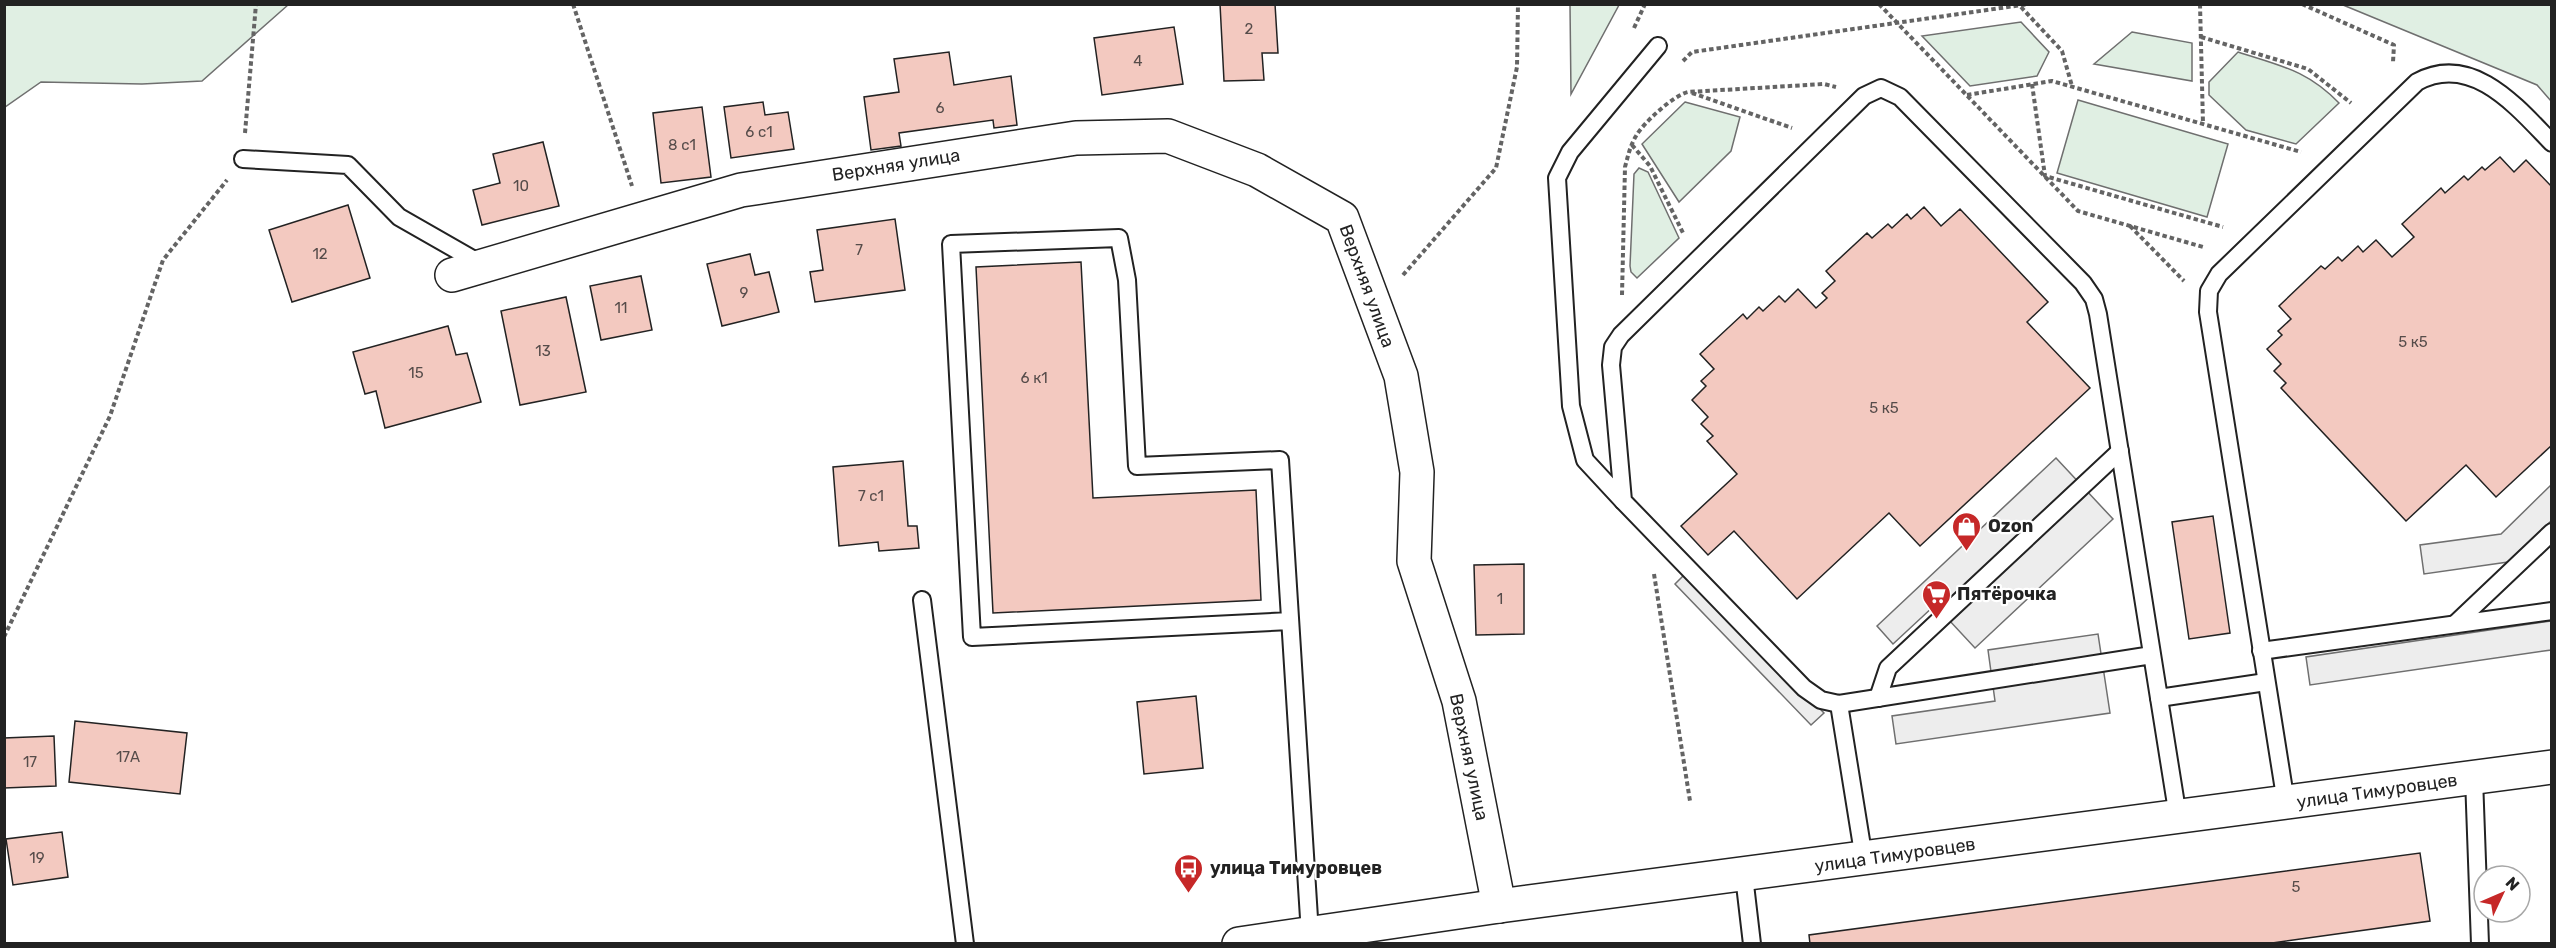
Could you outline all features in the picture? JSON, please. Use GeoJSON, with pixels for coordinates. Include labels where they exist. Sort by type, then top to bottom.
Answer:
{"type":"FeatureCollection","features":[{"type":"Feature","properties":{"kind":"street","name":"Верхняя улица"},"geometry":{"type":"LineString","coordinates":[[452,275],[741,190],[1076,138],[1168,136],[1257,171],[1342,218],[1401,376],[1417,472],[1414,561],[1460,701],[1499,906]]}},
{"type":"Feature","properties":{"kind":"street","name":"улица Тимуровцев"},"geometry":{"type":"LineString","coordinates":[[1239,944],[1499,906],[1744,876],[2552,767]]}},
{"type":"Feature","properties":{"kind":"lane"},"geometry":{"type":"LineString","coordinates":[[1658,46],[1570,152],[1557,178],[1571,406],[1585,460],[1804,688],[1821,699],[1839,704],[2152,656]]}},
{"type":"Feature","properties":{"kind":"lane"},"geometry":{"type":"LineString","coordinates":[[2286,803],[2208,306],[2209,291],[2219,274],[2416,82],[2431,74],[2450,73],[2496,89],[2552,143]]}},
{"type":"Feature","properties":{"kind":"lane"},"geometry":{"type":"LineString","coordinates":[[1623,501],[1611,365],[1613,348],[1621,335],[1864,96],[1881,88],[1900,97],[2083,284],[2094,299],[2178,817]]}},
{"type":"Feature","properties":{"kind":"lane"},"geometry":{"type":"LineString","coordinates":[[243,159],[348,165],[399,217],[484,265]]}},
{"type":"Feature","properties":{"kind":"lane"},"geometry":{"type":"LineString","coordinates":[[1290,621],[972,638],[951,243],[1119,238],[1127,280],[1137,466],[1280,460],[1310,934]]}},
{"type":"Feature","properties":{"kind":"lane"},"geometry":{"type":"LineString","coordinates":[[1878,698],[1888,668],[2120,451]]}},
{"type":"Feature","properties":{"kind":"lane"},"geometry":{"type":"LineString","coordinates":[[2455,624],[2552,532]]}},
{"type":"Feature","properties":{"kind":"lane"},"geometry":{"type":"LineString","coordinates":[[922,600],[965,944]]}},
{"type":"Feature","properties":{"kind":"lane"},"geometry":{"type":"LineString","coordinates":[[2261,651],[2552,611]]}},
{"type":"Feature","properties":{"kind":"lane"},"geometry":{"type":"LineString","coordinates":[[2159,698],[2266,682]]}},
{"type":"Feature","properties":{"kind":"lane"},"geometry":{"type":"LineString","coordinates":[[1839,704],[1864,859]]}},
{"type":"Feature","properties":{"kind":"lane"},"geometry":{"type":"LineString","coordinates":[[2474,778],[2480,944]]}},
{"type":"Feature","properties":{"kind":"lane"},"geometry":{"type":"LineString","coordinates":[[1744,876],[1752,944]]}},
{"type":"Feature","properties":{"kind":"path"},"geometry":{"type":"LineString","coordinates":[[4,637],[110,416],[163,260],[243,159],[256,4]]}},
{"type":"Feature","properties":{"kind":"path"},"geometry":{"type":"LineString","coordinates":[[573,4],[642,219]]}},
{"type":"Feature","properties":{"kind":"path"},"geometry":{"type":"LineString","coordinates":[[1375,307],[1496,168],[1517,67],[1518,4]]}},
{"type":"Feature","properties":{"kind":"path"},"geometry":{"type":"LineString","coordinates":[[1879,4],[2078,211],[2203,247]]}},
{"type":"Feature","properties":{"kind":"path"},"geometry":{"type":"LineString","coordinates":[[1676,68],[1692,52],[2029,4]]}},
{"type":"Feature","properties":{"kind":"path"},"geometry":{"type":"LineString","coordinates":[[2200,4],[2203,124]]}},
{"type":"Feature","properties":{"kind":"path"},"geometry":{"type":"LineString","coordinates":[[2302,4],[2394,45],[2393,62]]}},
{"type":"Feature","properties":{"kind":"path"},"geometry":{"type":"LineString","coordinates":[[2019,6],[2062,51],[2072,86]]}},
{"type":"Feature","properties":{"kind":"path"},"geometry":{"type":"LineString","coordinates":[[2200,37],[2308,69],[2351,103]]}},
{"type":"Feature","properties":{"kind":"path"},"geometry":{"type":"LineString","coordinates":[[1966,95],[2052,81],[2301,152]]}},
{"type":"Feature","properties":{"kind":"path"},"geometry":{"type":"LineString","coordinates":[[1621,335],[1625,167],[1637,134],[1674,98],[1689,92],[1824,84],[1840,89]]}},
{"type":"Feature","properties":{"kind":"path"},"geometry":{"type":"LineString","coordinates":[[2032,84],[2045,176]]}},
{"type":"Feature","properties":{"kind":"path"},"geometry":{"type":"LineString","coordinates":[[1689,92],[1798,130]]}},
{"type":"Feature","properties":{"kind":"path"},"geometry":{"type":"LineString","coordinates":[[1632,145],[1650,166],[1686,240]]}},
{"type":"Feature","properties":{"kind":"path"},"geometry":{"type":"LineString","coordinates":[[2045,176],[2223,227]]}},
{"type":"Feature","properties":{"kind":"path"},"geometry":{"type":"LineString","coordinates":[[2130,226],[2208,306]]}},
{"type":"Feature","properties":{"kind":"path"},"geometry":{"type":"LineString","coordinates":[[1671,551],[1653,568],[1690,801]]}},
{"type":"Feature","properties":{"kind":"green space"},"geometry":{"type":"Polygon","coordinates":[[[5,4],[288,5],[202,81],[142,84],[41,82],[5,107],[5,4]]]}},
{"type":"Feature","properties":{"kind":"green space"},"geometry":{"type":"Polygon","coordinates":[[[1570,5],[1619,5],[1571,94],[1570,5]]]}},
{"type":"Feature","properties":{"kind":"green space"},"geometry":{"type":"Polygon","coordinates":[[[2343,5],[2551,5],[2551,101],[2537,85],[2343,5]]]}},
{"type":"Feature","properties":{"kind":"green space"},"geometry":{"type":"Polygon","coordinates":[[[2021,22],[2049,52],[2037,76],[1970,86],[1922,36],[2021,22]]]}},
{"type":"Feature","properties":{"kind":"green space"},"geometry":{"type":"Polygon","coordinates":[[[2132,32],[2192,43],[2192,81],[2094,64],[2132,32]]]}},
{"type":"Feature","properties":{"kind":"green space"},"geometry":{"type":"Polygon","coordinates":[[[2238,52],[2293,70],[2316,83],[2339,103],[2296,144],[2246,130],[2209,95],[2209,82],[2238,52]]]}},
{"type":"Feature","properties":{"kind":"green space"},"geometry":{"type":"Polygon","coordinates":[[[2078,100],[2228,144],[2207,217],[2057,173],[2078,100]]]}},
{"type":"Feature","properties":{"kind":"green space"},"geometry":{"type":"Polygon","coordinates":[[[1685,102],[1740,117],[1731,151],[1679,202],[1642,144],[1685,102]]]}},
{"type":"Feature","properties":{"kind":"green space"},"geometry":{"type":"Polygon","coordinates":[[[1639,168],[1648,172],[1679,238],[1637,278],[1631,272],[1630,266],[1634,174],[1639,168]]]}},
{"type":"Feature","properties":{"kind":"shaded area"},"geometry":{"type":"Polygon","coordinates":[[[2056,458],[2113,519],[1975,648],[1935,605],[1893,644],[1877,626],[2056,458]]]}},
{"type":"Feature","properties":{"kind":"shaded area"},"geometry":{"type":"Polygon","coordinates":[[[2551,485],[2551,521],[2508,562],[2424,574],[2420,545],[2501,534],[2551,485]]]}},
{"type":"Feature","properties":{"kind":"shaded area"},"geometry":{"type":"Polygon","coordinates":[[[1687,572],[1824,713],[1811,725],[1675,584],[1687,572]]]}},
{"type":"Feature","properties":{"kind":"shaded area"},"geometry":{"type":"Polygon","coordinates":[[[2551,621],[2551,650],[2310,685],[2306,657],[2551,621]]]}},
{"type":"Feature","properties":{"kind":"shaded area"},"geometry":{"type":"Polygon","coordinates":[[[2098,634],[2110,713],[1896,744],[1892,716],[1995,701],[1988,650],[2098,634]]]}},
{"type":"Feature","properties":{"kind":"building"},"geometry":{"type":"Polygon","coordinates":[[[1220,4],[1275,4],[1278,53],[1262,53],[1264,80],[1224,81],[1220,4]]]}},
{"type":"Feature","properties":{"kind":"building"},"geometry":{"type":"Polygon","coordinates":[[[1174,27],[1183,84],[1102,95],[1094,38],[1174,27]]]}},
{"type":"Feature","properties":{"kind":"building"},"geometry":{"type":"Polygon","coordinates":[[[949,52],[954,85],[1011,76],[1017,125],[994,128],[993,120],[899,133],[901,146],[871,150],[864,97],[899,92],[894,59],[949,52]]]}},
{"type":"Feature","properties":{"kind":"building"},"geometry":{"type":"Polygon","coordinates":[[[763,102],[765,115],[788,112],[794,149],[731,158],[724,107],[763,102]]]}},
{"type":"Feature","properties":{"kind":"building"},"geometry":{"type":"Polygon","coordinates":[[[702,107],[711,177],[661,183],[653,113],[702,107]]]}},
{"type":"Feature","properties":{"kind":"building"},"geometry":{"type":"Polygon","coordinates":[[[543,142],[559,206],[482,225],[473,190],[500,183],[493,154],[543,142]]]}},
{"type":"Feature","properties":{"kind":"building"},"geometry":{"type":"Polygon","coordinates":[[[2500,157],[2514,172],[2526,160],[2552,187],[2552,445],[2496,497],[2466,465],[2406,521],[2281,388],[2286,383],[2274,371],[2281,364],[2267,349],[2282,335],[2278,331],[2291,319],[2279,306],[2321,266],[2325,269],[2338,257],[2342,261],[2358,246],[2363,252],[2376,240],[2392,257],[2414,237],[2402,224],[2441,188],[2445,193],[2464,176],[2468,180],[2482,167],[2485,170],[2500,157]]]}},
{"type":"Feature","properties":{"kind":"building"},"geometry":{"type":"Polygon","coordinates":[[[348,205],[370,278],[292,302],[269,230],[348,205]]]}},
{"type":"Feature","properties":{"kind":"building"},"geometry":{"type":"Polygon","coordinates":[[[1924,207],[1941,226],[1960,209],[2048,302],[2027,322],[2090,388],[1920,546],[1889,513],[1797,599],[1734,531],[1708,555],[1681,526],[1737,474],[1707,441],[1713,436],[1701,424],[1708,417],[1692,400],[1706,386],[1701,381],[1714,369],[1700,354],[1743,314],[1747,319],[1759,307],[1763,311],[1779,296],[1785,302],[1798,289],[1816,308],[1827,298],[1822,293],[1835,281],[1826,271],[1867,233],[1872,238],[1888,224],[1892,228],[1907,214],[1911,219],[1924,207]]]}},
{"type":"Feature","properties":{"kind":"building"},"geometry":{"type":"Polygon","coordinates":[[[895,219],[905,290],[815,302],[810,272],[823,270],[817,230],[895,219]]]}},
{"type":"Feature","properties":{"kind":"building"},"geometry":{"type":"Polygon","coordinates":[[[750,254],[755,275],[769,272],[779,312],[722,326],[707,264],[750,254]]]}},
{"type":"Feature","properties":{"kind":"building"},"geometry":{"type":"Polygon","coordinates":[[[1081,262],[1093,498],[1256,490],[1261,600],[993,613],[976,267],[1081,262]]]}},
{"type":"Feature","properties":{"kind":"building"},"geometry":{"type":"Polygon","coordinates":[[[641,276],[652,330],[601,340],[590,286],[641,276]]]}},
{"type":"Feature","properties":{"kind":"building"},"geometry":{"type":"Polygon","coordinates":[[[566,297],[586,392],[520,405],[501,311],[566,297]]]}},
{"type":"Feature","properties":{"kind":"building"},"geometry":{"type":"Polygon","coordinates":[[[448,326],[456,355],[467,353],[481,402],[385,428],[376,391],[365,394],[353,352],[448,326]]]}},
{"type":"Feature","properties":{"kind":"building"},"geometry":{"type":"Polygon","coordinates":[[[903,461],[908,526],[917,526],[919,548],[879,551],[878,542],[839,546],[833,467],[903,461]]]}},
{"type":"Feature","properties":{"kind":"building"},"geometry":{"type":"Polygon","coordinates":[[[2213,516],[2230,633],[2189,639],[2172,522],[2213,516]]]}},
{"type":"Feature","properties":{"kind":"building"},"geometry":{"type":"Polygon","coordinates":[[[1524,564],[1524,634],[1476,635],[1474,565],[1524,564]]]}},
{"type":"Feature","properties":{"kind":"building"},"geometry":{"type":"Polygon","coordinates":[[[1196,696],[1203,768],[1144,774],[1137,702],[1196,696]]]}},
{"type":"Feature","properties":{"kind":"building"},"geometry":{"type":"Polygon","coordinates":[[[75,721],[187,733],[180,794],[69,782],[75,721]]]}},
{"type":"Feature","properties":{"kind":"building"},"geometry":{"type":"Polygon","coordinates":[[[54,736],[56,786],[4,788],[4,738],[54,736]]]}},
{"type":"Feature","properties":{"kind":"building"},"geometry":{"type":"Polygon","coordinates":[[[62,832],[68,877],[13,885],[6,839],[62,832]]]}},
{"type":"Feature","properties":{"kind":"building"},"geometry":{"type":"Polygon","coordinates":[[[2420,853],[2430,921],[2265,944],[1810,944],[1809,935],[2420,853]]]}},
{"type":"Feature","properties":{"kind":"place","name":"Ozon"},"geometry":{"type":"Point","coordinates":[1967,552]}},
{"type":"Feature","properties":{"kind":"place","name":"Пятёрочка"},"geometry":{"type":"Point","coordinates":[1936,620]}},
{"type":"Feature","properties":{"kind":"place","name":"улица Тимуровцев"},"geometry":{"type":"Point","coordinates":[1189,894]}}]}
